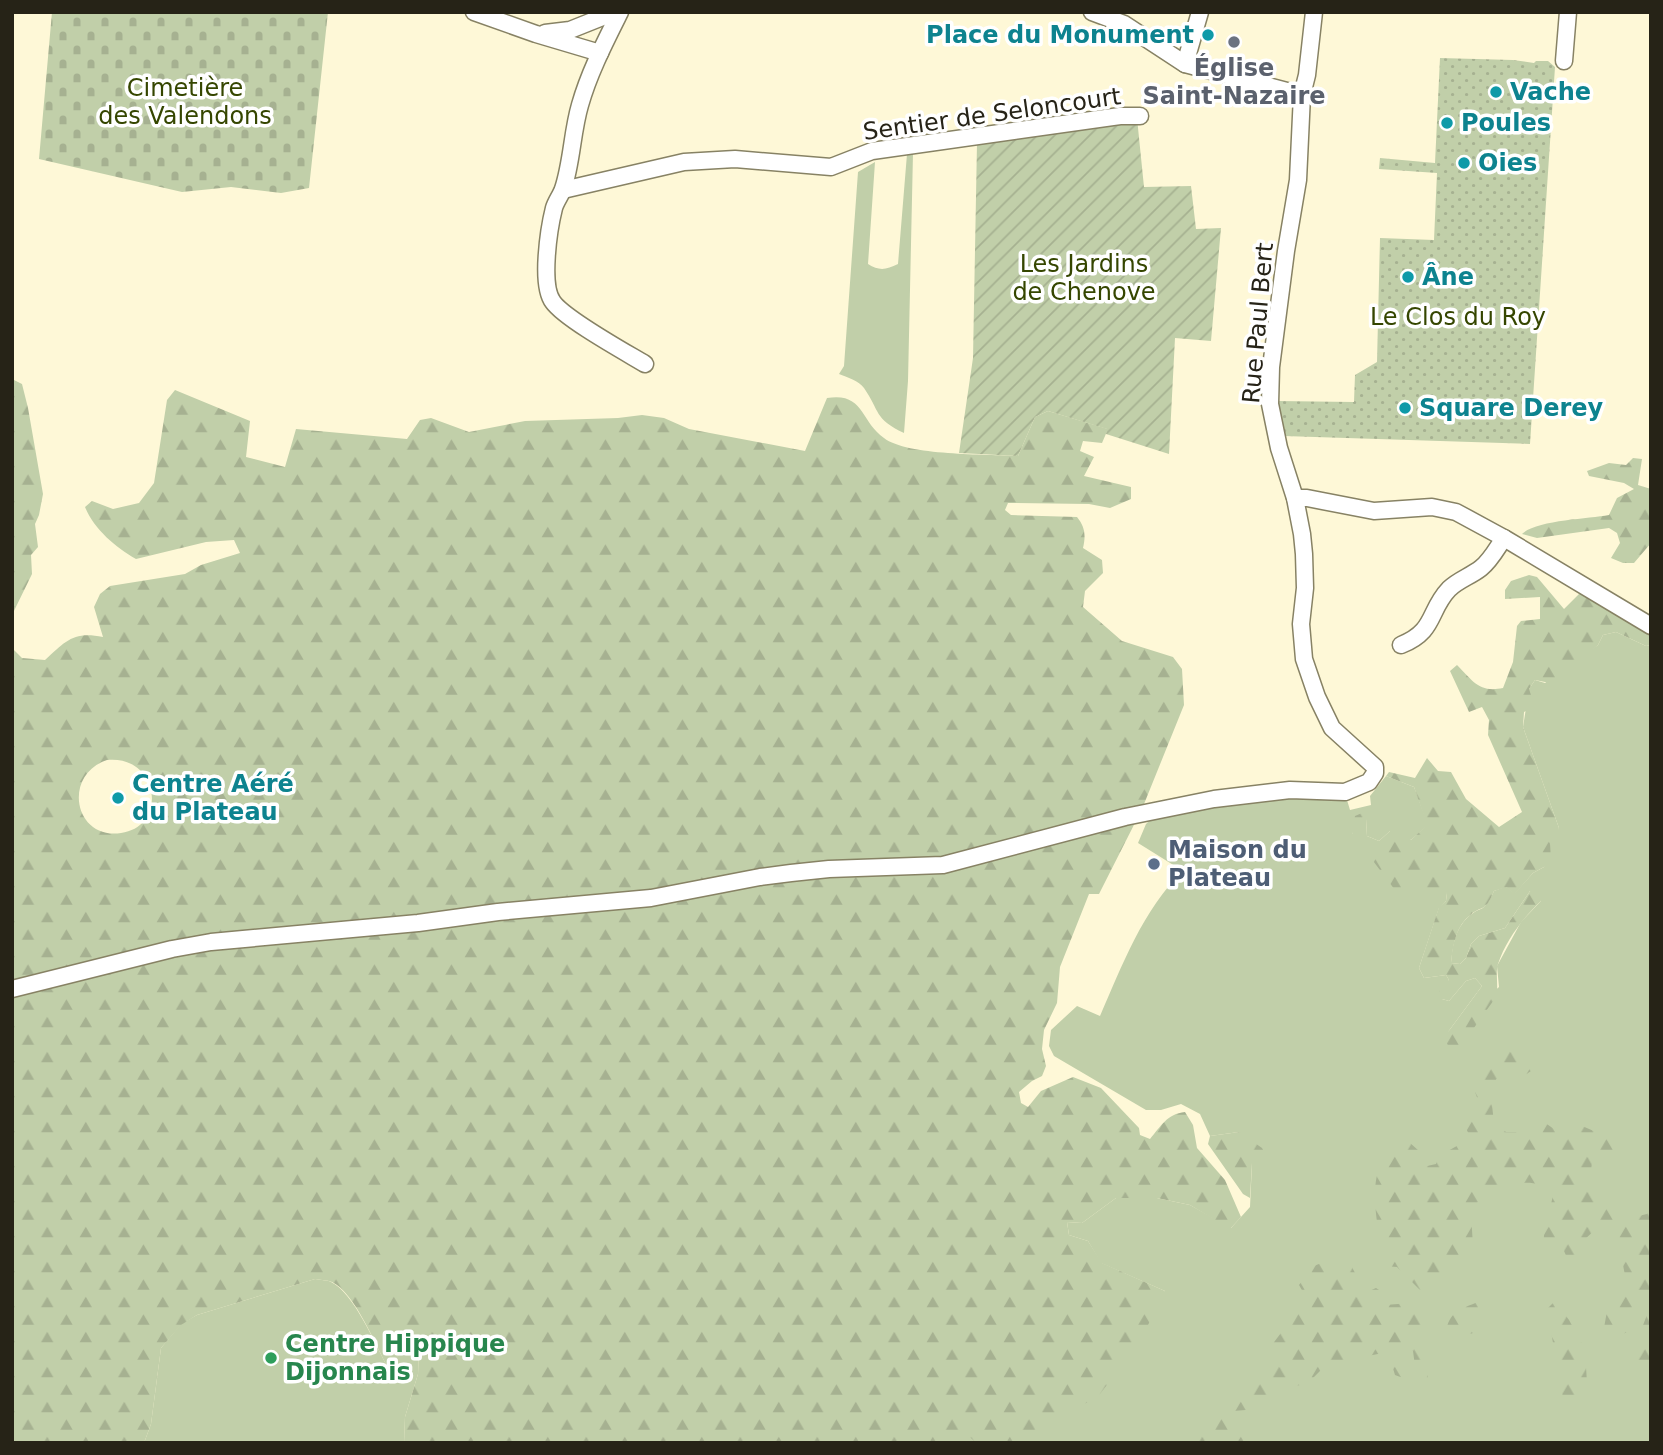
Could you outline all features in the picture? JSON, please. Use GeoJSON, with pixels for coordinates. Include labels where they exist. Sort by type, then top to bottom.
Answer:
{"type":"FeatureCollection","features":[{"type":"Feature","properties":{"kind":"street"},"geometry":{"type":"LineString","coordinates":[[474,12],[600,53]]}},
{"type":"Feature","properties":{"kind":"street"},"geometry":{"type":"LineString","coordinates":[[536,34],[570,30],[617,12]]}},
{"type":"Feature","properties":{"kind":"street"},"geometry":{"type":"LineString","coordinates":[[617,12],[580,105],[563,190],[555,206],[547,265],[547,288],[552,302],[565,314],[645,364]]}},
{"type":"Feature","properties":{"kind":"street"},"geometry":{"type":"LineString","coordinates":[[1092,12],[1124,24],[1185,64],[1302,95]]}},
{"type":"Feature","properties":{"kind":"street"},"geometry":{"type":"LineString","coordinates":[[1185,64],[1200,12]]}},
{"type":"Feature","properties":{"kind":"street","name":"Rue Paul Bert"},"geometry":{"type":"LineString","coordinates":[[12,989],[166,950],[211,942],[651,898],[781,874],[829,869],[943,865],[1144,812],[1266,791],[1345,792],[1364,786],[1373,778],[1375,770],[1372,763],[1343,741],[1332,728],[1317,697],[1304,659],[1301,624],[1305,588],[1304,554],[1295,498],[1279,448],[1270,404],[1271,368],[1298,180],[1302,95],[1314,12]]}},
{"type":"Feature","properties":{"kind":"street"},"geometry":{"type":"LineString","coordinates":[[1564,61],[1568,12]]}},
{"type":"Feature","properties":{"kind":"street","name":"Sentier de Seloncourt"},"geometry":{"type":"LineString","coordinates":[[563,190],[684,162],[735,159],[831,167],[872,151],[1120,116],[1140,116]]}},
{"type":"Feature","properties":{"kind":"street"},"geometry":{"type":"LineString","coordinates":[[1295,498],[1374,511],[1442,508],[1467,516],[1651,626]]}},
{"type":"Feature","properties":{"kind":"street"},"geometry":{"type":"LineString","coordinates":[[1401,645],[1413,640],[1428,628],[1446,593],[1458,582],[1483,567],[1504,538]]}},
{"type":"Feature","properties":{"kind":"green space","name":"Cimetière des Valendons"},"geometry":{"type":"Polygon","coordinates":[[[52,12],[328,12],[309,188],[281,193],[231,187],[182,192],[39,159],[52,12]]]}},
{"type":"Feature","properties":{"kind":"green space","name":"Le Clos du Roy"},"geometry":{"type":"Polygon","coordinates":[[[1440,58],[1534,63],[1548,61],[1555,67],[1530,444],[1284,436],[1277,401],[1354,402],[1355,375],[1377,362],[1380,238],[1434,240],[1437,173],[1379,169],[1380,158],[1435,163],[1440,58]]]}},
{"type":"Feature","properties":{"kind":"green space","name":"Les Jardins de Chenove"},"geometry":{"type":"Polygon","coordinates":[[[1137,118],[1144,187],[1191,186],[1196,229],[1221,228],[1211,341],[1175,338],[1169,454],[1106,434],[1107,429],[1048,411],[1035,417],[1018,456],[959,453],[973,358],[977,143],[1137,118]]]}},
{"type":"Feature","properties":{"kind":"green space"},"geometry":{"type":"Polygon","coordinates":[[[913,153],[908,381],[904,433],[882,419],[862,386],[839,374],[844,366],[858,172],[875,162],[868,264],[879,269],[890,268],[898,264],[907,154],[913,153]]]}},
{"type":"Feature","properties":{"kind":"green space"},"geometry":{"type":"Polygon","coordinates":[[[12,379],[22,384],[43,494],[35,524],[38,547],[31,555],[32,574],[12,615],[12,379]]]}},
{"type":"Feature","properties":{"kind":"green space"},"geometry":{"type":"Polygon","coordinates":[[[175,390],[250,421],[246,457],[285,467],[296,429],[407,439],[420,420],[431,418],[469,432],[525,421],[642,415],[664,418],[689,429],[805,451],[827,398],[839,397],[855,404],[884,438],[895,444],[928,451],[1018,456],[1035,417],[1048,411],[1108,429],[1102,443],[1083,441],[1080,451],[1094,457],[1084,476],[1131,487],[1131,499],[1110,508],[1089,504],[1008,503],[1005,510],[1011,515],[1077,517],[1084,531],[1083,548],[1102,560],[1103,573],[1085,591],[1083,607],[1122,641],[1173,657],[1182,669],[1184,705],[1142,809],[1099,894],[1089,894],[1060,967],[1057,1003],[1044,1030],[1042,1049],[1046,1066],[1042,1076],[1019,1092],[1021,1103],[1028,1107],[1041,1091],[1073,1077],[1101,1088],[1139,1128],[1140,1135],[1150,1139],[1169,1118],[1185,1112],[1193,1125],[1197,1148],[1225,1180],[1241,1217],[1230,1229],[1190,1205],[1157,1198],[1116,1198],[1082,1223],[1067,1222],[1069,1235],[1088,1241],[1102,1263],[1165,1291],[1139,1343],[1100,1394],[1077,1409],[1009,1443],[976,1443],[967,1434],[937,1443],[404,1443],[405,1417],[418,1374],[419,1351],[412,1344],[387,1366],[349,1297],[332,1282],[315,1279],[197,1315],[181,1325],[161,1348],[151,1424],[144,1443],[12,1443],[12,648],[22,658],[45,660],[71,639],[84,635],[103,637],[94,607],[100,594],[110,586],[185,574],[201,565],[240,553],[234,540],[206,542],[136,559],[106,537],[85,507],[92,501],[113,509],[139,503],[154,483],[167,400],[175,390]],[[107,760],[93,768],[84,779],[79,792],[84,817],[93,827],[105,832],[121,833],[136,828],[146,818],[151,806],[152,792],[147,779],[138,768],[125,761],[107,760]]]}},
{"type":"Feature","properties":{"kind":"green space"},"geometry":{"type":"Polygon","coordinates":[[[1633,458],[1642,459],[1638,485],[1651,489],[1651,543],[1634,563],[1623,563],[1611,558],[1620,543],[1617,533],[1609,528],[1537,538],[1522,534],[1550,523],[1609,515],[1617,498],[1634,489],[1624,483],[1589,476],[1587,471],[1609,463],[1626,465],[1633,458]]]}},
{"type":"Feature","properties":{"kind":"green space"},"geometry":{"type":"Polygon","coordinates":[[[1529,575],[1537,577],[1564,609],[1579,594],[1584,593],[1651,634],[1651,645],[1646,646],[1616,632],[1603,635],[1598,645],[1555,684],[1535,680],[1529,689],[1535,707],[1524,712],[1523,727],[1559,828],[1556,841],[1550,843],[1551,860],[1544,867],[1533,873],[1514,895],[1507,887],[1494,891],[1485,906],[1468,917],[1460,927],[1451,963],[1460,964],[1466,958],[1471,944],[1479,936],[1505,928],[1530,891],[1539,892],[1541,901],[1516,930],[1501,955],[1497,968],[1496,997],[1461,1046],[1449,1047],[1446,1042],[1448,1032],[1482,986],[1475,978],[1466,981],[1449,1001],[1442,999],[1439,990],[1449,980],[1446,975],[1424,978],[1419,968],[1439,907],[1446,901],[1447,893],[1395,890],[1352,833],[1355,816],[1362,813],[1366,819],[1367,836],[1379,841],[1390,831],[1401,831],[1411,840],[1427,825],[1414,787],[1386,776],[1389,772],[1415,778],[1427,758],[1438,771],[1451,772],[1466,799],[1499,827],[1522,812],[1488,735],[1489,720],[1482,707],[1469,712],[1450,671],[1457,665],[1472,681],[1482,687],[1503,688],[1513,662],[1517,626],[1521,621],[1540,619],[1540,597],[1505,599],[1505,590],[1511,581],[1529,575]]]}},
{"type":"Feature","properties":{"kind":"green space"},"geometry":{"type":"Polygon","coordinates":[[[1616,632],[1646,646],[1651,645],[1651,1443],[936,1443],[1165,1291],[1101,1263],[1088,1241],[1069,1235],[1067,1222],[1082,1223],[1116,1198],[1157,1198],[1190,1205],[1231,1228],[1250,1207],[1252,1163],[1239,1132],[1210,1136],[1200,1114],[1181,1104],[1161,1110],[1146,1110],[1054,1056],[1049,1046],[1051,1030],[1077,1006],[1100,1016],[1145,920],[1183,871],[1138,843],[1146,824],[1151,819],[1257,797],[1347,800],[1350,810],[1371,805],[1370,796],[1386,776],[1414,787],[1428,825],[1411,840],[1390,831],[1379,841],[1367,836],[1366,819],[1352,833],[1447,893],[1446,901],[1439,908],[1419,968],[1424,978],[1446,975],[1449,980],[1442,999],[1449,1001],[1466,981],[1475,978],[1482,986],[1448,1032],[1499,987],[1497,966],[1521,922],[1541,901],[1530,891],[1505,928],[1479,936],[1471,944],[1466,958],[1460,964],[1451,963],[1453,945],[1460,927],[1468,917],[1485,906],[1494,891],[1507,886],[1514,894],[1533,873],[1544,867],[1550,842],[1559,828],[1523,727],[1529,689],[1535,680],[1545,683],[1598,645],[1603,635],[1616,632]]]}},
{"type":"Feature","properties":{"kind":"green space"},"geometry":{"type":"Polygon","coordinates":[[[1512,1045],[1525,1052],[1531,1071],[1517,1076],[1503,1071],[1490,1087],[1494,1123],[1506,1132],[1518,1132],[1528,1115],[1535,1116],[1557,1131],[1573,1122],[1619,1142],[1609,1156],[1593,1159],[1591,1171],[1595,1188],[1634,1217],[1647,1214],[1651,1210],[1651,1365],[1649,1374],[1636,1374],[1635,1356],[1650,1307],[1632,1307],[1627,1332],[1618,1337],[1604,1328],[1607,1311],[1627,1286],[1620,1249],[1605,1229],[1597,1228],[1584,1240],[1579,1268],[1571,1267],[1561,1244],[1548,1260],[1543,1253],[1544,1235],[1554,1191],[1543,1186],[1534,1183],[1517,1184],[1480,1198],[1471,1214],[1473,1246],[1441,1274],[1432,1293],[1423,1293],[1397,1267],[1385,1266],[1375,1199],[1375,1185],[1382,1163],[1401,1143],[1409,1142],[1419,1151],[1427,1166],[1436,1164],[1439,1156],[1471,1138],[1462,1121],[1470,1110],[1481,1108],[1475,1092],[1477,1080],[1512,1045]]]}},
{"type":"Feature","properties":{"kind":"green space"},"geometry":{"type":"Polygon","coordinates":[[[1239,1132],[1262,1148],[1268,1159],[1252,1163],[1250,1198],[1243,1194],[1208,1144],[1210,1136],[1239,1132]]]}},
{"type":"Feature","properties":{"kind":"green space"},"geometry":{"type":"Polygon","coordinates":[[[1338,1256],[1348,1259],[1365,1293],[1376,1288],[1382,1292],[1385,1305],[1411,1303],[1426,1341],[1428,1381],[1420,1382],[1416,1374],[1413,1351],[1404,1352],[1403,1378],[1395,1375],[1388,1352],[1327,1364],[1306,1385],[1290,1386],[1272,1392],[1258,1409],[1233,1411],[1229,1399],[1233,1390],[1273,1363],[1265,1354],[1299,1309],[1311,1306],[1299,1285],[1314,1266],[1338,1256]]]}},
{"type":"Feature","properties":{"kind":"green space","name":"Centre Hippique Dijonnais"},"geometry":{"type":"Polygon","coordinates":[[[315,1279],[331,1282],[348,1297],[387,1366],[412,1343],[419,1351],[418,1374],[405,1417],[404,1443],[144,1443],[151,1424],[161,1348],[181,1324],[197,1315],[315,1279]]]}},
{"type":"Feature","properties":{"kind":"green space"},"geometry":{"type":"Polygon","coordinates":[[[1555,1301],[1585,1349],[1587,1384],[1575,1402],[1569,1404],[1563,1399],[1547,1309],[1555,1301]]]}},
{"type":"Feature","properties":{"kind":"green space"},"geometry":{"type":"Polygon","coordinates":[[[1478,1302],[1485,1317],[1473,1333],[1454,1339],[1446,1332],[1450,1319],[1457,1312],[1478,1302]]]}},
{"type":"Feature","properties":{"kind":"green space"},"geometry":{"type":"Polygon","coordinates":[[[1228,1416],[1261,1443],[1196,1443],[1195,1440],[1214,1422],[1228,1416]]]}},
{"type":"Feature","properties":{"kind":"place","name":"Place du Monument"},"geometry":{"type":"Point","coordinates":[1208,35]}},
{"type":"Feature","properties":{"kind":"place","name":"Église Saint-Nazaire"},"geometry":{"type":"Point","coordinates":[1234,42]}},
{"type":"Feature","properties":{"kind":"place","name":"Vache"},"geometry":{"type":"Point","coordinates":[1496,92]}},
{"type":"Feature","properties":{"kind":"place","name":"Poules"},"geometry":{"type":"Point","coordinates":[1447,123]}},
{"type":"Feature","properties":{"kind":"place","name":"Oies"},"geometry":{"type":"Point","coordinates":[1464,163]}},
{"type":"Feature","properties":{"kind":"place","name":"Âne"},"geometry":{"type":"Point","coordinates":[1408,277]}},
{"type":"Feature","properties":{"kind":"place","name":"Square Derey"},"geometry":{"type":"Point","coordinates":[1405,408]}},
{"type":"Feature","properties":{"kind":"place","name":"Centre Aéré du Plateau"},"geometry":{"type":"Point","coordinates":[118,798]}},
{"type":"Feature","properties":{"kind":"place","name":"Maison du Plateau"},"geometry":{"type":"Point","coordinates":[1154,864]}},
{"type":"Feature","properties":{"kind":"place","name":"Centre Hippique Dijonnais"},"geometry":{"type":"Point","coordinates":[271,1358]}}]}
